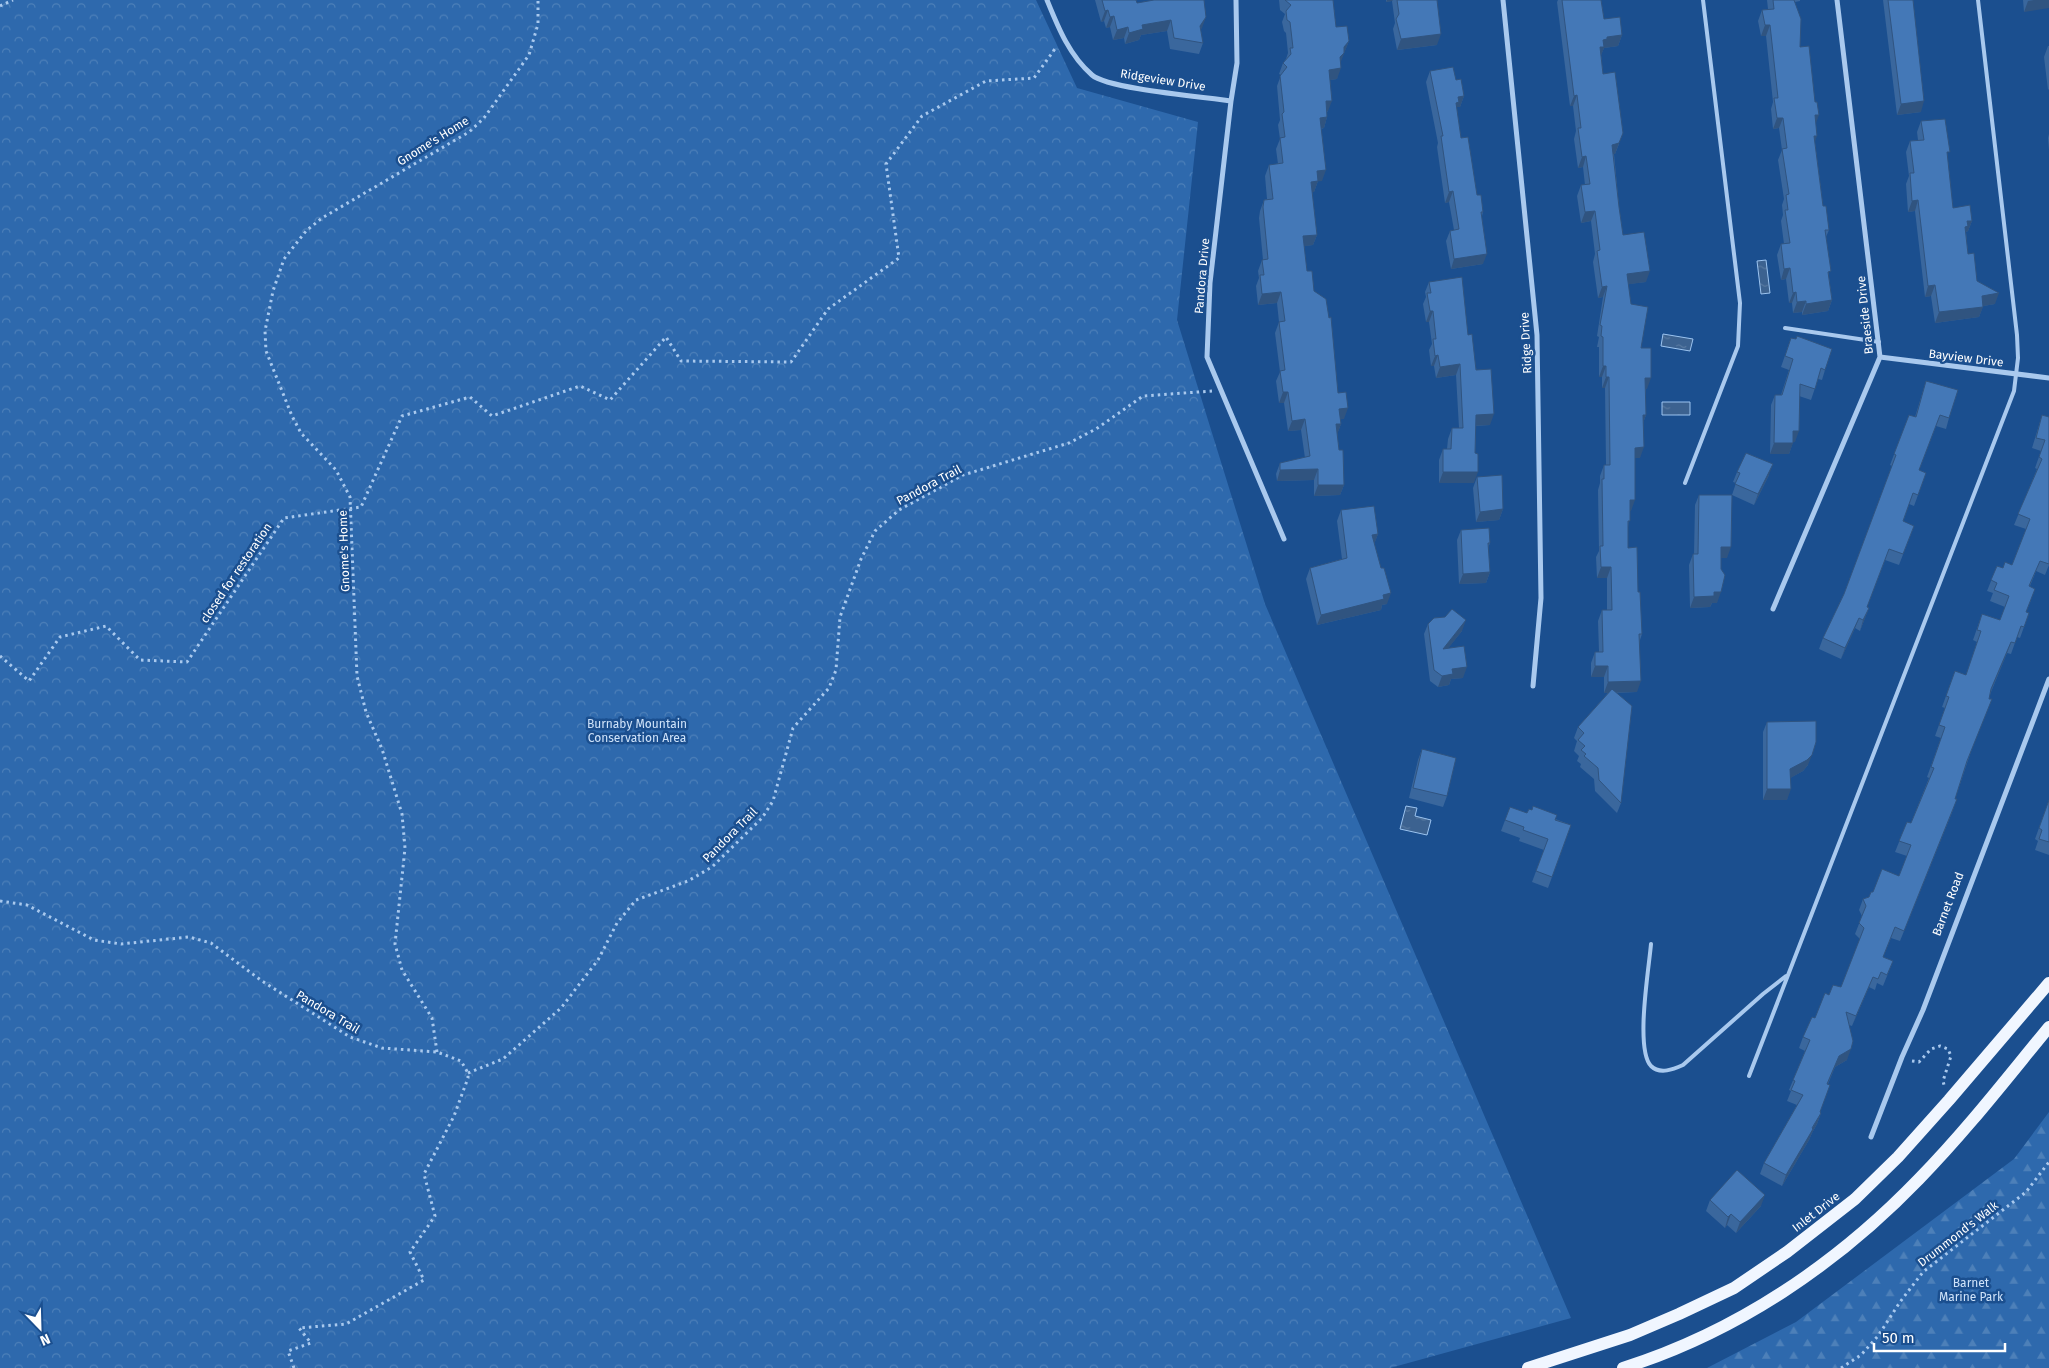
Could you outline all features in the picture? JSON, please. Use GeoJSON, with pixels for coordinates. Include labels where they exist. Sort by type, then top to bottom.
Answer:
{"type":"FeatureCollection","features":[{"type":"Feature","properties":{"kind":"main road","name":"Inlet Drive"},"geometry":{"type":"LineString","coordinates":[[1530,1368],[1630,1335],[1734,1288],[1787,1252],[1855,1200],[1950,1100],[2049,983]]}},
{"type":"Feature","properties":{"kind":"main road"},"geometry":{"type":"LineString","coordinates":[[1623,1368],[1694,1341],[1751,1313],[1804,1279],[1868,1228],[1920,1179],[1969,1125],[2049,1026]]}},
{"type":"Feature","properties":{"kind":"street","name":"Ridgeview Drive"},"geometry":{"type":"LineString","coordinates":[[1047,0],[1063,38],[1077,59],[1094,76],[1124,86],[1230,101]]}},
{"type":"Feature","properties":{"kind":"street","name":"Pandora Drive"},"geometry":{"type":"LineString","coordinates":[[1236,0],[1237,63],[1230,101],[1210,283],[1207,356],[1284,539]]}},
{"type":"Feature","properties":{"kind":"street","name":"Ridge Drive"},"geometry":{"type":"LineString","coordinates":[[1504,0],[1536,335],[1542,598],[1533,686]]}},
{"type":"Feature","properties":{"kind":"street","name":"Braeside Drive"},"geometry":{"type":"LineString","coordinates":[[1773,609],[1880,357],[1837,0]]}},
{"type":"Feature","properties":{"kind":"street","name":"Bayview Drive"},"geometry":{"type":"LineString","coordinates":[[1880,357],[2049,378]]}},
{"type":"Feature","properties":{"kind":"street","name":"Barnet Road"},"geometry":{"type":"LineString","coordinates":[[1871,1137],[1902,1057],[1923,1010],[2049,679]]}},
{"type":"Feature","properties":{"kind":"lane"},"geometry":{"type":"LineString","coordinates":[[1685,483],[1738,346],[1740,303],[1703,0]]}},
{"type":"Feature","properties":{"kind":"lane"},"geometry":{"type":"LineString","coordinates":[[1749,1076],[1786,976],[2009,406],[2016,374],[2017,335],[1978,0]]}},
{"type":"Feature","properties":{"kind":"lane"},"geometry":{"type":"LineString","coordinates":[[1785,328],[1879,342]]}},
{"type":"Feature","properties":{"kind":"lane"},"geometry":{"type":"LineString","coordinates":[[1651,944],[1643,1024],[1644,1041],[1646,1057],[1651,1066],[1662,1071],[1672,1070],[1683,1065],[1786,976]]}},
{"type":"Feature","properties":{"kind":"path"},"geometry":{"type":"LineString","coordinates":[[0,6],[13,0]]}},
{"type":"Feature","properties":{"kind":"path","name":"Gnome's Home"},"geometry":{"type":"LineString","coordinates":[[436,1052],[432,1018],[402,970],[395,944],[405,848],[402,814],[382,749],[366,712],[357,676],[350,497],[336,470],[301,433],[292,416],[266,351],[266,331],[273,291],[284,259],[306,231],[322,218],[469,132],[484,118],[529,55],[538,24],[538,0]]}},
{"type":"Feature","properties":{"kind":"path"},"geometry":{"type":"LineString","coordinates":[[351,508],[361,507],[402,416],[470,397],[492,416],[580,386],[610,400],[666,337],[681,361],[791,362],[828,309],[899,258],[886,164],[922,116],[986,81],[1034,78],[1063,38]]}},
{"type":"Feature","properties":{"kind":"path","name":"Pandora Trail"},"geometry":{"type":"LineString","coordinates":[[0,901],[27,905],[94,940],[121,944],[189,937],[211,943],[262,981],[350,1037],[382,1048],[436,1052],[461,1061],[468,1073],[503,1059],[561,1008],[598,960],[617,923],[636,900],[688,882],[712,867],[762,818],[773,801],[794,728],[829,688],[836,670],[840,616],[861,559],[875,531],[899,510],[963,475],[1069,443],[1096,429],[1143,396],[1222,390]]}},
{"type":"Feature","properties":{"kind":"path","name":"closed for restoration"},"geometry":{"type":"LineString","coordinates":[[0,656],[30,681],[60,637],[106,626],[140,660],[187,662],[284,518],[351,508]]}},
{"type":"Feature","properties":{"kind":"path"},"geometry":{"type":"LineString","coordinates":[[1902,1057],[1919,1062],[1931,1049],[1940,1046],[1948,1049],[1951,1056],[1943,1081],[1950,1100]]}},
{"type":"Feature","properties":{"kind":"path"},"geometry":{"type":"LineString","coordinates":[[294,1368],[288,1351],[311,1343],[299,1328],[346,1324],[424,1280],[410,1252],[435,1216],[424,1174],[454,1116],[468,1078],[468,1073]]}},
{"type":"Feature","properties":{"kind":"path","name":"Drummond's Walk"},"geometry":{"type":"LineString","coordinates":[[1841,1368],[1861,1355],[1878,1336],[1900,1302],[1923,1272],[2026,1192],[2049,1162]]}},
{"type":"Feature","properties":{"kind":"green space","name":"Burnaby Mountain Conservation Area"},"geometry":{"type":"Polygon","coordinates":[[[0,0],[1036,0],[1077,88],[1198,122],[1177,320],[1265,604],[1571,1318],[1390,1368],[0,1368],[0,0]]]}},
{"type":"Feature","properties":{"kind":"green space","name":"Barnet Marine Park"},"geometry":{"type":"Polygon","coordinates":[[[2049,1112],[2049,1368],[1707,1368],[1796,1322],[2014,1159],[2049,1112]]]}},
{"type":"Feature","properties":{"kind":"water"},"geometry":{"type":"Polygon","coordinates":[[[1766,260],[1770,293],[1761,294],[1757,261],[1766,260]]]}},
{"type":"Feature","properties":{"kind":"water"},"geometry":{"type":"Polygon","coordinates":[[[1663,334],[1693,339],[1690,351],[1661,346],[1663,334]]]}},
{"type":"Feature","properties":{"kind":"water"},"geometry":{"type":"Polygon","coordinates":[[[1662,402],[1690,402],[1690,415],[1662,415],[1662,402]]]}},
{"type":"Feature","properties":{"kind":"water"},"geometry":{"type":"Polygon","coordinates":[[[1406,806],[1417,808],[1415,816],[1431,820],[1427,835],[1400,829],[1406,806]]]}},
{"type":"Feature","properties":{"kind":"building"},"geometry":{"type":"Polygon","coordinates":[[[1102,0],[1136,0],[1137,3],[1154,0],[1204,0],[1206,17],[1200,26],[1203,43],[1174,38],[1171,20],[1142,25],[1143,29],[1129,33],[1128,27],[1117,30],[1114,16],[1110,17],[1108,10],[1105,11],[1102,0]]]}},
{"type":"Feature","properties":{"kind":"building"},"geometry":{"type":"Polygon","coordinates":[[[1285,0],[1333,0],[1336,27],[1347,26],[1349,41],[1344,47],[1344,53],[1340,57],[1341,68],[1329,70],[1332,101],[1326,101],[1327,117],[1320,118],[1326,170],[1317,171],[1318,181],[1311,182],[1317,235],[1303,236],[1307,271],[1312,271],[1314,291],[1326,299],[1329,318],[1331,317],[1338,393],[1346,392],[1348,408],[1339,409],[1341,424],[1336,424],[1339,450],[1343,450],[1344,485],[1318,485],[1318,469],[1280,470],[1280,463],[1310,456],[1305,419],[1292,421],[1288,392],[1283,392],[1280,371],[1285,370],[1279,322],[1285,321],[1281,292],[1262,294],[1260,275],[1264,275],[1262,260],[1268,259],[1264,200],[1273,199],[1269,165],[1283,163],[1280,138],[1285,137],[1280,76],[1287,67],[1283,63],[1291,54],[1290,48],[1293,48],[1290,22],[1287,20],[1286,11],[1291,5],[1285,0]]]}},
{"type":"Feature","properties":{"kind":"building"},"geometry":{"type":"Polygon","coordinates":[[[1397,0],[1437,0],[1441,34],[1401,39],[1396,19],[1399,14],[1397,0]]]}},
{"type":"Feature","properties":{"kind":"building"},"geometry":{"type":"Polygon","coordinates":[[[1562,0],[1601,0],[1604,19],[1620,17],[1622,35],[1607,37],[1607,39],[1603,40],[1604,47],[1600,47],[1603,74],[1615,72],[1623,133],[1619,143],[1612,145],[1623,235],[1644,232],[1650,271],[1627,274],[1631,304],[1648,307],[1641,348],[1651,348],[1651,378],[1645,378],[1646,415],[1643,415],[1644,447],[1635,448],[1635,500],[1630,500],[1630,521],[1628,521],[1628,548],[1637,547],[1638,592],[1640,592],[1642,634],[1639,634],[1641,681],[1608,682],[1608,666],[1595,666],[1595,652],[1603,652],[1602,610],[1612,610],[1611,567],[1601,567],[1600,546],[1603,546],[1602,479],[1604,479],[1604,465],[1610,465],[1609,377],[1606,377],[1606,366],[1603,366],[1603,337],[1601,336],[1602,326],[1600,325],[1607,286],[1602,287],[1597,251],[1600,250],[1595,211],[1585,212],[1581,185],[1590,184],[1586,156],[1582,157],[1578,128],[1581,128],[1577,95],[1574,96],[1562,0]]]}},
{"type":"Feature","properties":{"kind":"building"},"geometry":{"type":"Polygon","coordinates":[[[1773,0],[1794,0],[1801,19],[1800,47],[1809,46],[1815,102],[1817,102],[1819,115],[1815,115],[1817,136],[1814,136],[1823,206],[1826,206],[1829,230],[1825,230],[1831,271],[1828,272],[1832,300],[1806,304],[1806,301],[1797,302],[1796,292],[1793,293],[1790,268],[1784,269],[1781,244],[1790,243],[1785,210],[1788,210],[1786,195],[1789,194],[1782,149],[1787,148],[1783,118],[1777,118],[1774,98],[1778,98],[1770,25],[1765,25],[1762,10],[1774,9],[1773,0]]]}},
{"type":"Feature","properties":{"kind":"building"},"geometry":{"type":"Polygon","coordinates":[[[1888,0],[1913,0],[1924,101],[1901,104],[1888,0]]]}},
{"type":"Feature","properties":{"kind":"building"},"geometry":{"type":"Polygon","coordinates":[[[1453,67],[1456,80],[1461,79],[1464,96],[1458,97],[1459,102],[1456,103],[1461,138],[1468,137],[1477,195],[1481,195],[1483,212],[1481,212],[1487,254],[1454,259],[1450,231],[1459,229],[1453,191],[1449,192],[1441,136],[1443,136],[1430,71],[1453,67]]]}},
{"type":"Feature","properties":{"kind":"building"},"geometry":{"type":"Polygon","coordinates":[[[1945,119],[1950,152],[1947,152],[1953,208],[1970,205],[1972,221],[1967,221],[1968,226],[1965,227],[1968,254],[1974,253],[1977,281],[1999,293],[1982,296],[1983,307],[1939,312],[1935,285],[1928,286],[1918,200],[1912,201],[1910,173],[1914,173],[1910,141],[1924,140],[1921,121],[1945,119]]]}},
{"type":"Feature","properties":{"kind":"building"},"geometry":{"type":"Polygon","coordinates":[[[1462,277],[1468,335],[1472,334],[1476,370],[1491,369],[1494,414],[1476,415],[1475,453],[1478,454],[1478,472],[1443,472],[1443,449],[1451,449],[1452,428],[1463,428],[1460,364],[1440,367],[1438,355],[1435,356],[1433,339],[1436,339],[1433,311],[1430,311],[1427,293],[1431,293],[1429,282],[1462,277]]]}},
{"type":"Feature","properties":{"kind":"building"},"geometry":{"type":"Polygon","coordinates":[[[1797,336],[1832,349],[1825,370],[1821,368],[1815,389],[1800,384],[1799,431],[1793,431],[1793,443],[1774,443],[1775,395],[1782,395],[1793,359],[1785,356],[1791,338],[1796,339],[1797,336]]]}},
{"type":"Feature","properties":{"kind":"building"},"geometry":{"type":"Polygon","coordinates":[[[1926,381],[1958,390],[1949,418],[1940,415],[1919,470],[1926,473],[1918,495],[1913,493],[1903,521],[1914,526],[1903,554],[1889,549],[1867,607],[1869,608],[1863,620],[1859,618],[1845,648],[1823,638],[1844,594],[1909,415],[1916,417],[1926,381]]]}},
{"type":"Feature","properties":{"kind":"building"},"geometry":{"type":"Polygon","coordinates":[[[2042,415],[2049,417],[2049,564],[2040,561],[2029,586],[2035,589],[2026,612],[2029,613],[2024,627],[2021,626],[2015,643],[2011,642],[1991,689],[1989,699],[1992,699],[1967,761],[1955,799],[1957,799],[1904,931],[1895,927],[1883,957],[1893,961],[1887,975],[1881,972],[1878,979],[1873,977],[1856,1016],[1846,1012],[1853,1041],[1851,1049],[1839,1056],[1827,1084],[1830,1085],[1821,1113],[1786,1175],[1764,1163],[1803,1095],[1791,1090],[1795,1081],[1793,1080],[1810,1040],[1803,1037],[1812,1017],[1815,1018],[1825,993],[1829,995],[1833,985],[1841,987],[1864,928],[1859,923],[1866,906],[1863,899],[1869,897],[1871,892],[1873,892],[1882,869],[1899,876],[1911,845],[1899,841],[1907,822],[1911,823],[1934,768],[1931,767],[1945,727],[1939,725],[1949,697],[1946,696],[1955,671],[1966,675],[1981,631],[1977,630],[1982,614],[2000,620],[2009,596],[1994,590],[1997,583],[1991,580],[1997,566],[2003,568],[2005,562],[2012,565],[2030,519],[2018,514],[2042,459],[2039,457],[2045,440],[2036,438],[2042,415]]]}},
{"type":"Feature","properties":{"kind":"building"},"geometry":{"type":"Polygon","coordinates":[[[1746,453],[1773,464],[1758,494],[1735,484],[1740,473],[1737,472],[1746,453]]]}},
{"type":"Feature","properties":{"kind":"building"},"geometry":{"type":"Polygon","coordinates":[[[1502,475],[1503,509],[1480,512],[1477,477],[1502,475]]]}},
{"type":"Feature","properties":{"kind":"building"},"geometry":{"type":"Polygon","coordinates":[[[1699,495],[1732,495],[1731,547],[1721,547],[1721,569],[1725,575],[1721,592],[1714,592],[1714,596],[1694,597],[1693,554],[1698,554],[1699,495]]]}},
{"type":"Feature","properties":{"kind":"building"},"geometry":{"type":"Polygon","coordinates":[[[1374,506],[1378,534],[1372,535],[1381,568],[1384,568],[1391,593],[1383,595],[1384,599],[1321,615],[1310,568],[1347,558],[1341,510],[1374,506]]]}},
{"type":"Feature","properties":{"kind":"building"},"geometry":{"type":"Polygon","coordinates":[[[1489,528],[1490,572],[1463,574],[1461,530],[1489,528]]]}},
{"type":"Feature","properties":{"kind":"building"},"geometry":{"type":"Polygon","coordinates":[[[1452,609],[1466,620],[1443,649],[1464,646],[1467,667],[1452,669],[1453,674],[1442,676],[1434,670],[1428,624],[1434,618],[1445,617],[1452,609]]]}},
{"type":"Feature","properties":{"kind":"building"},"geometry":{"type":"Polygon","coordinates":[[[1612,689],[1632,706],[1621,803],[1599,780],[1598,768],[1584,756],[1586,754],[1581,750],[1585,746],[1578,740],[1584,733],[1578,727],[1612,689]]]}},
{"type":"Feature","properties":{"kind":"building"},"geometry":{"type":"Polygon","coordinates":[[[1816,721],[1816,742],[1812,755],[1807,760],[1790,769],[1791,789],[1767,789],[1767,722],[1816,721]]]}},
{"type":"Feature","properties":{"kind":"building"},"geometry":{"type":"Polygon","coordinates":[[[1422,749],[1456,758],[1447,796],[1413,788],[1422,749]]]}},
{"type":"Feature","properties":{"kind":"building"},"geometry":{"type":"Polygon","coordinates":[[[2049,800],[2049,842],[2039,839],[2042,830],[2039,828],[2049,800]]]}},
{"type":"Feature","properties":{"kind":"building"},"geometry":{"type":"Polygon","coordinates":[[[1533,806],[1557,815],[1555,820],[1571,825],[1552,877],[1536,871],[1548,839],[1523,830],[1524,827],[1505,820],[1510,807],[1527,813],[1529,809],[1532,810],[1533,806]]]}},
{"type":"Feature","properties":{"kind":"building"},"geometry":{"type":"Polygon","coordinates":[[[1737,1170],[1765,1195],[1740,1222],[1731,1214],[1728,1217],[1710,1200],[1737,1170]]]}}]}
